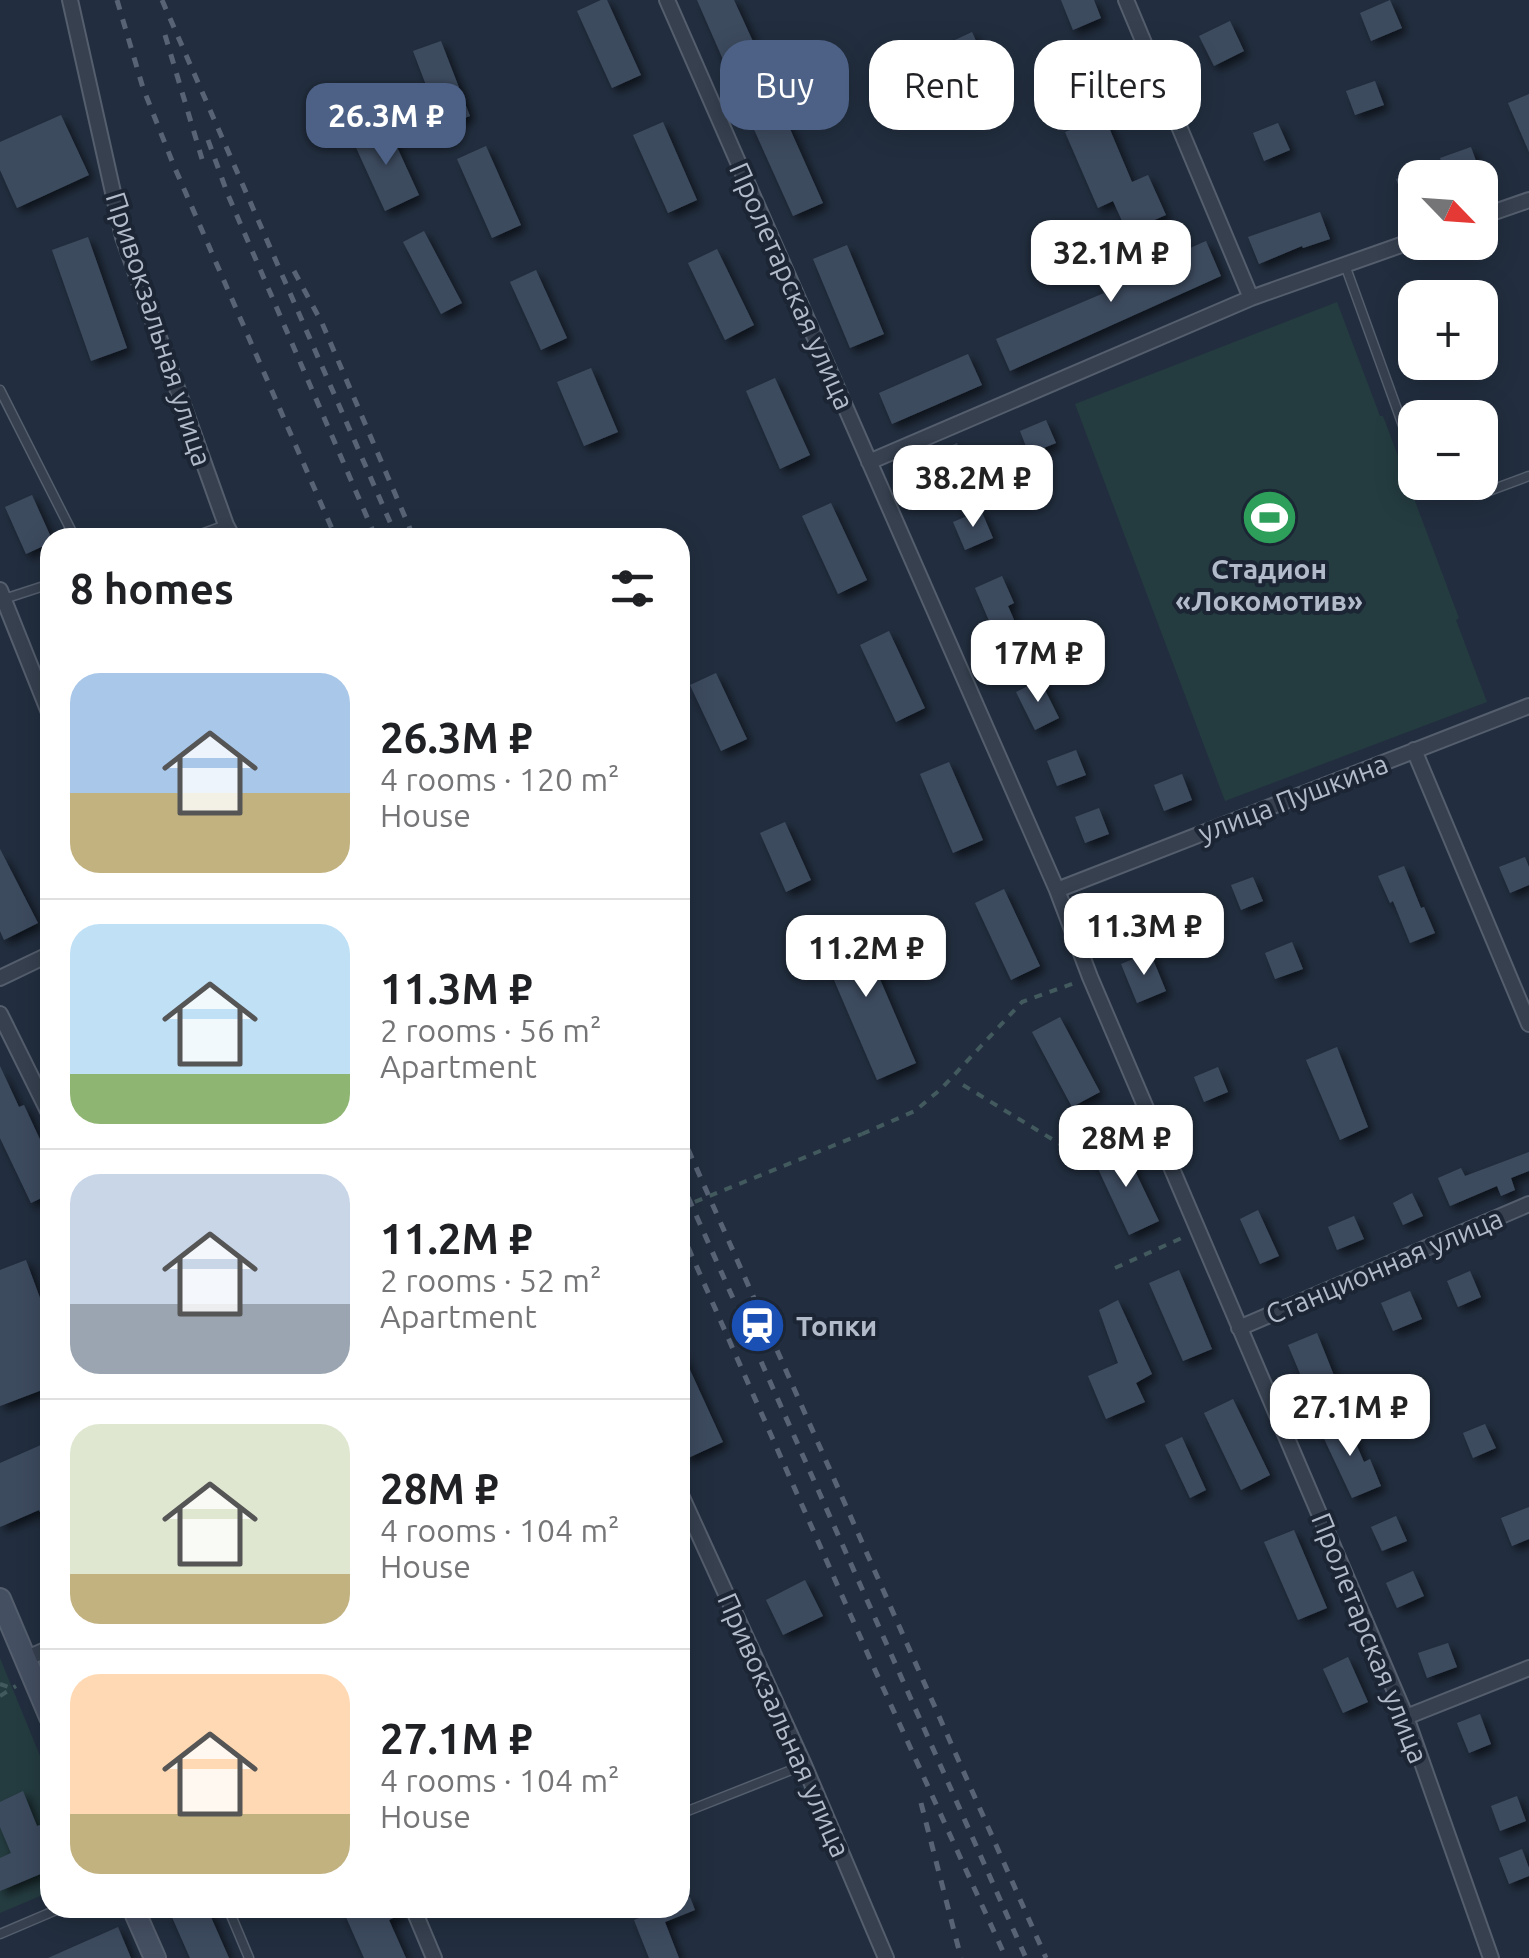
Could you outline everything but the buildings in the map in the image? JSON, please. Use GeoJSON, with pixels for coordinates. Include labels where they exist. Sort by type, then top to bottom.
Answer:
{"type":"FeatureCollection","features":[{"type":"Feature","properties":{"kind":"street","name":"Привокзальная улица"},"geometry":{"type":"LineString","coordinates":[[70,0],[123,237],[228,528]]}},
{"type":"Feature","properties":{"kind":"street","name":"Пролетарская улица"},"geometry":{"type":"LineString","coordinates":[[666,0],[1057,890],[1090,977],[1406,1717],[1492,1958]]}},
{"type":"Feature","properties":{"kind":"street"},"geometry":{"type":"LineString","coordinates":[[1126,0],[1250,298]]}},
{"type":"Feature","properties":{"kind":"street"},"geometry":{"type":"LineString","coordinates":[[1498,211],[1529,200]]}},
{"type":"Feature","properties":{"kind":"street"},"geometry":{"type":"LineString","coordinates":[[869,462],[1250,298],[1398,246]]}},
{"type":"Feature","properties":{"kind":"street"},"geometry":{"type":"LineString","coordinates":[[2,595],[40,691]]}},
{"type":"Feature","properties":{"kind":"street","name":"улица Пушкина"},"geometry":{"type":"LineString","coordinates":[[1057,890],[1529,706]]}},
{"type":"Feature","properties":{"kind":"street"},"geometry":{"type":"LineString","coordinates":[[1414,750],[1529,1024]]}},
{"type":"Feature","properties":{"kind":"street"},"geometry":{"type":"LineString","coordinates":[[0,978],[40,959]]}},
{"type":"Feature","properties":{"kind":"street"},"geometry":{"type":"LineString","coordinates":[[0,1014],[40,1096]]}},
{"type":"Feature","properties":{"kind":"street","name":"Станционная улица"},"geometry":{"type":"LineString","coordinates":[[1239,1328],[1529,1204]]}},
{"type":"Feature","properties":{"kind":"street","name":"Привокзальная улица"},"geometry":{"type":"LineString","coordinates":[[690,1527],[804,1765],[886,1958]]}},
{"type":"Feature","properties":{"kind":"street"},"geometry":{"type":"LineString","coordinates":[[0,1600],[40,1693]]}},
{"type":"Feature","properties":{"kind":"street"},"geometry":{"type":"LineString","coordinates":[[25,1659],[40,1652]]}},
{"type":"Feature","properties":{"kind":"street"},"geometry":{"type":"LineString","coordinates":[[1406,1717],[1529,1668]]}},
{"type":"Feature","properties":{"kind":"street"},"geometry":{"type":"LineString","coordinates":[[138,1918],[156,1958]]}},
{"type":"Feature","properties":{"kind":"street"},"geometry":{"type":"LineString","coordinates":[[417,1918],[434,1958]]}},
{"type":"Feature","properties":{"kind":"lane"},"geometry":{"type":"LineString","coordinates":[[1345,265],[1398,412]]}},
{"type":"Feature","properties":{"kind":"lane"},"geometry":{"type":"LineString","coordinates":[[0,390],[70,528]]}},
{"type":"Feature","properties":{"kind":"lane"},"geometry":{"type":"LineString","coordinates":[[1498,488],[1529,476]]}},
{"type":"Feature","properties":{"kind":"lane"},"geometry":{"type":"LineString","coordinates":[[2,595],[40,586]]}},
{"type":"Feature","properties":{"kind":"lane"},"geometry":{"type":"LineString","coordinates":[[690,1810],[804,1765]]}},
{"type":"Feature","properties":{"kind":"lane"},"geometry":{"type":"LineString","coordinates":[[0,1934],[40,1917]]}},
{"type":"Feature","properties":{"kind":"lane"},"geometry":{"type":"LineString","coordinates":[[232,1918],[250,1958]]}},
{"type":"Feature","properties":{"kind":"path"},"geometry":{"type":"LineString","coordinates":[[690,1204],[915,1111],[942,1088],[1022,1002],[1090,977]]}},
{"type":"Feature","properties":{"kind":"path"},"geometry":{"type":"LineString","coordinates":[[963,1086],[1060,1144],[1084,1148],[1123,1135],[1163,1148]]}},
{"type":"Feature","properties":{"kind":"path"},"geometry":{"type":"LineString","coordinates":[[1116,1268],[1198,1230]]}},
{"type":"Feature","properties":{"kind":"path"},"geometry":{"type":"LineString","coordinates":[[0,1684],[11,1688]]}},
{"type":"Feature","properties":{"kind":"path"},"geometry":{"type":"LineString","coordinates":[[0,1696],[20,1684]]}},
{"type":"Feature","properties":{"kind":"green space","name":"Стадион «Локомотив»"},"geometry":{"type":"Polygon","coordinates":[[[1337,302],[1398,456],[1398,500],[1415,500],[1487,702],[1225,801],[1075,404],[1337,302]]]}},
{"type":"Feature","properties":{"kind":"green space"},"geometry":{"type":"Polygon","coordinates":[[[0,1658],[40,1756],[40,1896],[0,1913],[0,1658]]]}},
{"type":"Feature","properties":{"kind":"railway"},"geometry":{"type":"LineString","coordinates":[[117,0],[143,88],[174,166],[332,528]]}},
{"type":"Feature","properties":{"kind":"railway"},"geometry":{"type":"LineString","coordinates":[[162,0],[393,528]]}},
{"type":"Feature","properties":{"kind":"railway"},"geometry":{"type":"LineString","coordinates":[[165,35],[202,159]]}},
{"type":"Feature","properties":{"kind":"railway"},"geometry":{"type":"LineString","coordinates":[[208,140],[372,528]]}},
{"type":"Feature","properties":{"kind":"railway"},"geometry":{"type":"LineString","coordinates":[[294,271],[322,323],[410,528]]}},
{"type":"Feature","properties":{"kind":"railway"},"geometry":{"type":"LineString","coordinates":[[690,1154],[1046,1958]]}},
{"type":"Feature","properties":{"kind":"railway"},"geometry":{"type":"LineString","coordinates":[[690,1202],[1026,1958]]}},
{"type":"Feature","properties":{"kind":"railway"},"geometry":{"type":"LineString","coordinates":[[690,1252],[1006,1958]]}},
{"type":"Feature","properties":{"kind":"railway"},"geometry":{"type":"LineString","coordinates":[[921,1803],[961,1958]]}},
{"type":"Feature","properties":{"kind":"place","name":"Стадион «Локомотив»"},"geometry":{"type":"Point","coordinates":[1269,518]}},
{"type":"Feature","properties":{"kind":"place","name":"Топки"},"geometry":{"type":"Point","coordinates":[757,1326]}}]}
